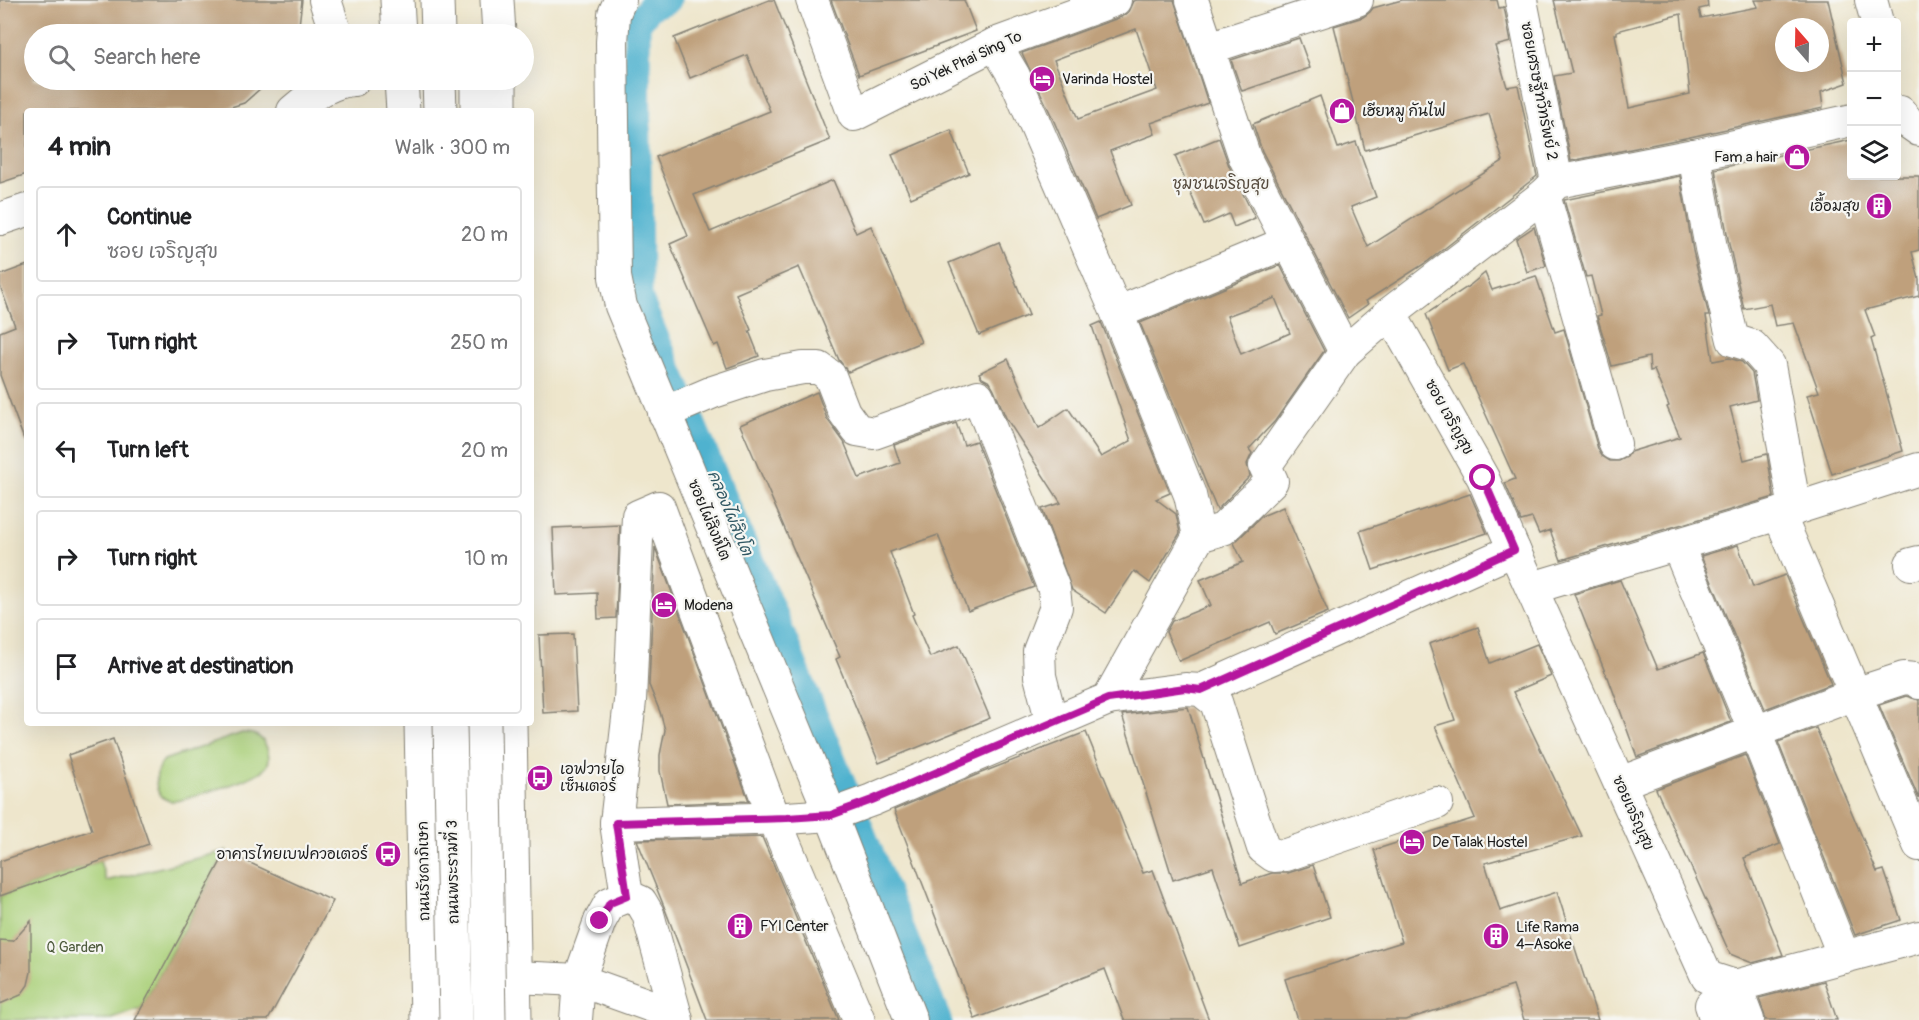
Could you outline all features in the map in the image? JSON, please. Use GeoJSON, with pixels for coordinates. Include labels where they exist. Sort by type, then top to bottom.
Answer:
{"type":"FeatureCollection","features":[{"type":"Feature","properties":{"kind":"main road"},"geometry":{"type":"LineString","coordinates":[[397,0],[398,24]]}},
{"type":"Feature","properties":{"kind":"main road"},"geometry":{"type":"LineString","coordinates":[[476,0],[476,24]]}},
{"type":"Feature","properties":{"kind":"main road"},"geometry":{"type":"LineString","coordinates":[[497,0],[498,24]]}},
{"type":"Feature","properties":{"kind":"main road"},"geometry":{"type":"LineString","coordinates":[[437,1],[438,24]]}},
{"type":"Feature","properties":{"kind":"main road"},"geometry":{"type":"LineString","coordinates":[[402,90],[403,108]]}},
{"type":"Feature","properties":{"kind":"main road"},"geometry":{"type":"LineString","coordinates":[[439,90],[440,108]]}},
{"type":"Feature","properties":{"kind":"main road"},"geometry":{"type":"LineString","coordinates":[[477,90],[477,108]]}},
{"type":"Feature","properties":{"kind":"main road"},"geometry":{"type":"LineString","coordinates":[[500,90],[500,108]]}},
{"type":"Feature","properties":{"kind":"main road","name":"ถนนรัชดาภิเษก"},"geometry":{"type":"LineString","coordinates":[[421,726],[427,1020]]}},
{"type":"Feature","properties":{"kind":"main road"},"geometry":{"type":"LineString","coordinates":[[440,726],[455,733],[478,730],[486,726]]}},
{"type":"Feature","properties":{"kind":"main road","name":"ถนนพระรามที่ 3"},"geometry":{"type":"LineString","coordinates":[[450,726],[456,1020]]}},
{"type":"Feature","properties":{"kind":"main road"},"geometry":{"type":"LineString","coordinates":[[484,726],[489,1020]]}},
{"type":"Feature","properties":{"kind":"main road"},"geometry":{"type":"LineString","coordinates":[[510,726],[514,1020]]}},
{"type":"Feature","properties":{"kind":"street"},"geometry":{"type":"LineString","coordinates":[[326,0],[333,24]]}},
{"type":"Feature","properties":{"kind":"street","name":"ซอยไผ่สิงห์โต"},"geometry":{"type":"LineString","coordinates":[[620,0],[614,14],[612,42],[615,277],[621,306],[671,410],[850,808],[910,1020]]}},
{"type":"Feature","properties":{"kind":"street","name":"Soi Yek Phai Sing To"},"geometry":{"type":"LineString","coordinates":[[812,0],[854,115],[995,44],[1114,0]]}},
{"type":"Feature","properties":{"kind":"street"},"geometry":{"type":"LineString","coordinates":[[1192,0],[1245,158],[1345,352]]}},
{"type":"Feature","properties":{"kind":"street"},"geometry":{"type":"LineString","coordinates":[[1209,48],[1357,0]]}},
{"type":"Feature","properties":{"kind":"street","name":"ซอยเศรษฐีทวีทรัพย์ 2"},"geometry":{"type":"LineString","coordinates":[[1521,0],[1551,189],[1615,444]]}},
{"type":"Feature","properties":{"kind":"street"},"geometry":{"type":"LineString","coordinates":[[1871,0],[1876,18]]}},
{"type":"Feature","properties":{"kind":"street"},"geometry":{"type":"LineString","coordinates":[[995,44],[1014,76],[1117,313],[1190,495],[1200,536],[1108,699]]}},
{"type":"Feature","properties":{"kind":"street"},"geometry":{"type":"LineString","coordinates":[[297,108],[323,90]]}},
{"type":"Feature","properties":{"kind":"street"},"geometry":{"type":"LineString","coordinates":[[1200,536],[1223,529],[1272,481],[1265,466],[1345,352],[1390,313],[1551,189],[1847,121]]}},
{"type":"Feature","properties":{"kind":"street"},"geometry":{"type":"LineString","coordinates":[[1695,155],[1711,248],[1733,340],[1752,346],[1769,365],[1787,512],[1855,694],[1919,845]]}},
{"type":"Feature","properties":{"kind":"street"},"geometry":{"type":"LineString","coordinates":[[0,219],[24,211]]}},
{"type":"Feature","properties":{"kind":"street"},"geometry":{"type":"LineString","coordinates":[[1117,313],[1288,242]]}},
{"type":"Feature","properties":{"kind":"street","name":"ซอย เจริญสุข"},"geometry":{"type":"LineString","coordinates":[[1390,313],[1483,478],[1532,588]]}},
{"type":"Feature","properties":{"kind":"street"},"geometry":{"type":"LineString","coordinates":[[671,410],[713,392],[765,375],[803,368],[819,368],[830,376],[844,412],[857,430],[874,432],[978,396],[1054,589],[1056,607],[1040,651],[1040,676],[1052,723]]}},
{"type":"Feature","properties":{"kind":"street"},"geometry":{"type":"LineString","coordinates":[[1532,588],[1787,512],[1919,469]]}},
{"type":"Feature","properties":{"kind":"street"},"geometry":{"type":"LineString","coordinates":[[627,896],[616,823],[630,701],[638,516],[659,507],[774,818],[859,1020]]}},
{"type":"Feature","properties":{"kind":"street"},"geometry":{"type":"LineString","coordinates":[[1677,544],[1755,732],[1844,957]]}},
{"type":"Feature","properties":{"kind":"street"},"geometry":{"type":"LineString","coordinates":[[616,823],[774,818],[850,808],[1108,699],[1185,688],[1201,690],[1514,550]]}},
{"type":"Feature","properties":{"kind":"street","name":"ซอยเจริญสุข"},"geometry":{"type":"LineString","coordinates":[[1532,588],[1707,977],[1735,986]]}},
{"type":"Feature","properties":{"kind":"street"},"geometry":{"type":"LineString","coordinates":[[1620,783],[1855,694],[1904,678],[1915,679],[1919,683]]}},
{"type":"Feature","properties":{"kind":"street"},"geometry":{"type":"LineString","coordinates":[[1201,690],[1216,702],[1263,848],[1274,856],[1286,855],[1437,803]]}},
{"type":"Feature","properties":{"kind":"street"},"geometry":{"type":"LineString","coordinates":[[576,1020],[579,980],[600,921],[610,903],[627,896],[641,902],[648,914],[675,1017]]}},
{"type":"Feature","properties":{"kind":"street"},"geometry":{"type":"LineString","coordinates":[[1748,1020],[1735,986],[1919,937]]}},
{"type":"Feature","properties":{"kind":"street"},"geometry":{"type":"LineString","coordinates":[[515,977],[579,980],[675,1017]]}},
{"type":"Feature","properties":{"kind":"green space"},"geometry":{"type":"Polygon","coordinates":[[[242,733],[258,736],[265,744],[269,762],[261,771],[240,781],[181,800],[171,801],[160,794],[156,783],[158,770],[164,760],[242,733]]]}},
{"type":"Feature","properties":{"kind":"green space","name":"Q Garden"},"geometry":{"type":"Polygon","coordinates":[[[226,851],[141,1009],[109,1020],[0,1020],[0,896],[100,861],[106,881],[226,851]]]}},
{"type":"Feature","properties":{"kind":"building"},"geometry":{"type":"Polygon","coordinates":[[[0,0],[302,0],[299,24],[24,24],[24,90],[259,90],[244,103],[228,108],[24,108],[24,175],[0,183],[0,0]]]}},
{"type":"Feature","properties":{"kind":"building"},"geometry":{"type":"Polygon","coordinates":[[[774,0],[830,140],[694,195],[710,232],[833,180],[856,233],[871,226],[921,342],[848,372],[839,360],[799,267],[736,294],[759,356],[727,368],[718,344],[714,346],[670,244],[688,236],[656,157],[770,111],[747,55],[690,78],[674,38],[774,0]]]}},
{"type":"Feature","properties":{"kind":"building"},"geometry":{"type":"Polygon","coordinates":[[[831,0],[964,0],[976,31],[859,75],[831,0]]]}},
{"type":"Feature","properties":{"kind":"building"},"geometry":{"type":"Polygon","coordinates":[[[1174,0],[1208,103],[1151,123],[1155,134],[1110,151],[1131,205],[1096,219],[1022,53],[1121,17],[1128,12],[1133,1],[1174,0]],[[1136,29],[1054,60],[1078,119],[1157,90],[1136,29]]]}},
{"type":"Feature","properties":{"kind":"building"},"geometry":{"type":"Polygon","coordinates":[[[1402,0],[1497,0],[1499,8],[1504,7],[1511,42],[1495,46],[1507,87],[1518,85],[1537,176],[1427,262],[1366,301],[1368,304],[1348,318],[1262,151],[1253,124],[1320,96],[1338,148],[1356,142],[1376,197],[1351,207],[1368,247],[1503,161],[1489,114],[1365,150],[1334,26],[1363,17],[1373,8],[1402,0]]]}},
{"type":"Feature","properties":{"kind":"building"},"geometry":{"type":"Polygon","coordinates":[[[1554,0],[1707,0],[1708,7],[1699,9],[1701,18],[1758,7],[1755,0],[1828,0],[1847,83],[1821,92],[1823,108],[1571,161],[1554,76],[1572,73],[1554,0]],[[1681,14],[1617,31],[1615,34],[1629,108],[1690,94],[1681,14]]]}},
{"type":"Feature","properties":{"kind":"building"},"geometry":{"type":"Polygon","coordinates":[[[1299,38],[1310,68],[1242,91],[1231,60],[1299,38]]]}},
{"type":"Feature","properties":{"kind":"building"},"geometry":{"type":"Polygon","coordinates":[[[951,130],[969,173],[911,198],[892,155],[951,130]]]}},
{"type":"Feature","properties":{"kind":"building"},"geometry":{"type":"Polygon","coordinates":[[[1219,138],[1229,166],[1255,218],[1234,227],[1229,214],[1204,225],[1175,156],[1219,138]]]}},
{"type":"Feature","properties":{"kind":"building"},"geometry":{"type":"Polygon","coordinates":[[[1847,141],[1847,180],[1901,180],[1901,176],[1919,176],[1919,250],[1912,252],[1919,279],[1919,296],[1865,310],[1875,337],[1871,339],[1903,451],[1832,474],[1807,395],[1819,392],[1794,323],[1775,326],[1770,304],[1744,309],[1715,169],[1847,141]]]}},
{"type":"Feature","properties":{"kind":"building"},"geometry":{"type":"Polygon","coordinates":[[[1680,176],[1693,251],[1709,316],[1706,316],[1713,361],[1729,358],[1742,362],[1752,373],[1757,400],[1730,407],[1744,460],[1767,454],[1774,497],[1561,560],[1550,530],[1539,534],[1532,518],[1521,521],[1505,483],[1515,479],[1463,364],[1448,370],[1426,314],[1485,273],[1492,290],[1536,276],[1555,332],[1564,329],[1598,449],[1602,456],[1610,461],[1619,461],[1627,457],[1630,452],[1680,437],[1654,370],[1650,371],[1649,357],[1612,366],[1597,316],[1601,315],[1591,276],[1586,277],[1564,200],[1680,176]]]}},
{"type":"Feature","properties":{"kind":"building"},"geometry":{"type":"Polygon","coordinates":[[[1534,227],[1546,266],[1527,272],[1516,239],[1534,227]]]}},
{"type":"Feature","properties":{"kind":"building"},"geometry":{"type":"Polygon","coordinates":[[[999,242],[1029,315],[979,335],[949,263],[999,242]]]}},
{"type":"Feature","properties":{"kind":"building"},"geometry":{"type":"Polygon","coordinates":[[[1280,265],[1324,351],[1275,421],[1249,449],[1252,453],[1247,464],[1250,476],[1217,510],[1140,323],[1280,265]],[[1275,298],[1227,316],[1241,354],[1290,333],[1275,298]]]}},
{"type":"Feature","properties":{"kind":"building"},"geometry":{"type":"Polygon","coordinates":[[[24,266],[24,439],[0,375],[0,332],[15,326],[0,286],[0,275],[24,266]]]}},
{"type":"Feature","properties":{"kind":"building"},"geometry":{"type":"Polygon","coordinates":[[[1101,322],[1170,493],[1156,499],[1176,514],[1180,533],[1150,583],[1134,571],[1106,613],[1072,590],[1042,509],[1061,503],[1006,418],[990,382],[982,378],[979,373],[1008,359],[1039,428],[1068,408],[1101,457],[1131,441],[1092,326],[1101,322]]]}},
{"type":"Feature","properties":{"kind":"building"},"geometry":{"type":"Polygon","coordinates":[[[817,392],[827,419],[844,442],[859,478],[900,463],[894,445],[956,423],[964,445],[976,441],[1034,587],[968,611],[938,535],[890,552],[914,614],[912,615],[930,657],[959,645],[990,718],[879,763],[836,659],[840,657],[740,425],[817,392]]]}},
{"type":"Feature","properties":{"kind":"building"},"geometry":{"type":"Polygon","coordinates":[[[1470,494],[1487,533],[1373,570],[1360,531],[1470,494]]]}},
{"type":"Feature","properties":{"kind":"building"},"geometry":{"type":"Polygon","coordinates":[[[1283,507],[1328,612],[1275,634],[1270,622],[1179,661],[1166,632],[1172,621],[1211,605],[1200,580],[1243,562],[1234,543],[1262,516],[1283,507]]]}},
{"type":"Feature","properties":{"kind":"building"},"geometry":{"type":"Polygon","coordinates":[[[620,525],[616,618],[598,619],[597,593],[556,595],[553,528],[620,525]]]}},
{"type":"Feature","properties":{"kind":"building"},"geometry":{"type":"Polygon","coordinates":[[[1738,545],[1753,587],[1785,575],[1831,684],[1765,709],[1701,556],[1738,545]]]}},
{"type":"Feature","properties":{"kind":"building","name":"Modena"},"geometry":{"type":"Polygon","coordinates":[[[655,547],[749,801],[667,804],[660,771],[660,755],[665,730],[649,685],[655,547]]]}},
{"type":"Feature","properties":{"kind":"building"},"geometry":{"type":"Polygon","coordinates":[[[1620,580],[1658,669],[1703,653],[1731,722],[1637,757],[1574,594],[1620,580]]]}},
{"type":"Feature","properties":{"kind":"building"},"geometry":{"type":"Polygon","coordinates":[[[1478,627],[1490,663],[1537,644],[1551,676],[1513,692],[1582,836],[1485,863],[1500,911],[1557,892],[1598,1020],[1524,1020],[1513,986],[1405,1020],[1298,1020],[1285,979],[1402,942],[1374,850],[1475,818],[1435,726],[1455,720],[1429,644],[1478,627]]]}},
{"type":"Feature","properties":{"kind":"building"},"geometry":{"type":"Polygon","coordinates":[[[573,634],[577,711],[543,713],[539,635],[573,634]]]}},
{"type":"Feature","properties":{"kind":"building"},"geometry":{"type":"Polygon","coordinates":[[[1906,696],[1919,700],[1919,799],[1879,705],[1906,696]]]}},
{"type":"Feature","properties":{"kind":"building"},"geometry":{"type":"Polygon","coordinates":[[[1188,707],[1242,883],[1272,873],[1288,873],[1313,865],[1330,917],[1240,948],[1213,867],[1173,880],[1122,715],[1188,707]]]}},
{"type":"Feature","properties":{"kind":"building"},"geometry":{"type":"Polygon","coordinates":[[[1816,728],[1877,872],[1884,870],[1901,920],[1855,935],[1778,742],[1816,728]]]}},
{"type":"Feature","properties":{"kind":"building"},"geometry":{"type":"Polygon","coordinates":[[[1086,732],[1143,873],[1153,870],[1209,1020],[1124,1020],[1105,969],[975,1019],[894,810],[1086,732]]]}},
{"type":"Feature","properties":{"kind":"building"},"geometry":{"type":"Polygon","coordinates":[[[113,739],[149,844],[0,896],[0,861],[92,830],[68,755],[113,739]]]}},
{"type":"Feature","properties":{"kind":"building"},"geometry":{"type":"Polygon","coordinates":[[[1745,755],[1780,844],[1744,858],[1783,955],[1752,963],[1730,954],[1656,789],[1745,755]]]}},
{"type":"Feature","properties":{"kind":"building","name":"FYI Center"},"geometry":{"type":"Polygon","coordinates":[[[762,837],[839,1020],[707,1020],[637,840],[762,837]]]}},
{"type":"Feature","properties":{"kind":"building"},"geometry":{"type":"Polygon","coordinates":[[[226,852],[333,901],[268,1020],[135,1020],[226,852]]]}},
{"type":"Feature","properties":{"kind":"building"},"geometry":{"type":"Polygon","coordinates":[[[31,921],[31,972],[28,985],[21,995],[0,1004],[0,940],[13,941],[31,921]]]}},
{"type":"Feature","properties":{"kind":"building"},"geometry":{"type":"Polygon","coordinates":[[[1824,981],[1837,1020],[1766,1020],[1759,998],[1824,981]]]}},
{"type":"Feature","properties":{"kind":"waterway","name":"คลองไผ่สิงโต"},"geometry":{"type":"LineString","coordinates":[[668,0],[650,7],[637,24],[639,298],[778,625],[938,1020]]}},
{"type":"Feature","properties":{"kind":"place","name":"Varinda Hostel"},"geometry":{"type":"Point","coordinates":[1042,79]}},
{"type":"Feature","properties":{"kind":"place","name":"เฮียหมู กันไฟ"},"geometry":{"type":"Point","coordinates":[1342,111]}},
{"type":"Feature","properties":{"kind":"place","name":"Fam a hair"},"geometry":{"type":"Point","coordinates":[1797,157]}},
{"type":"Feature","properties":{"kind":"place","name":"เอื้อมสุข"},"geometry":{"type":"Point","coordinates":[1879,206]}},
{"type":"Feature","properties":{"kind":"place","name":"Modena"},"geometry":{"type":"Point","coordinates":[664,605]}},
{"type":"Feature","properties":{"kind":"place","name":"เอฟวายไอ เซ็นเตอร์"},"geometry":{"type":"Point","coordinates":[540,778]}},
{"type":"Feature","properties":{"kind":"place","name":"De Talak Hostel"},"geometry":{"type":"Point","coordinates":[1412,842]}},
{"type":"Feature","properties":{"kind":"place","name":"อาคารไทยเบฟควอเตอร์"},"geometry":{"type":"Point","coordinates":[388,854]}},
{"type":"Feature","properties":{"kind":"place","name":"FYI Center"},"geometry":{"type":"Point","coordinates":[740,926]}},
{"type":"Feature","properties":{"kind":"place","name":"Life Rama 4–Asoke"},"geometry":{"type":"Point","coordinates":[1496,936]}},
{"type":"Feature","properties":{"kind":"district","name":"ชุมชนเจริญสุข"},"geometry":{"type":"Point","coordinates":[1221,184]}},
{"type":"Feature","properties":{"kind":"route"},"geometry":{"type":"LineString","coordinates":[[600,921],[610,903],[627,896],[616,823],[831,815],[872,800],[1108,699],[1185,688],[1201,690],[1514,550],[1483,478]]}}]}
